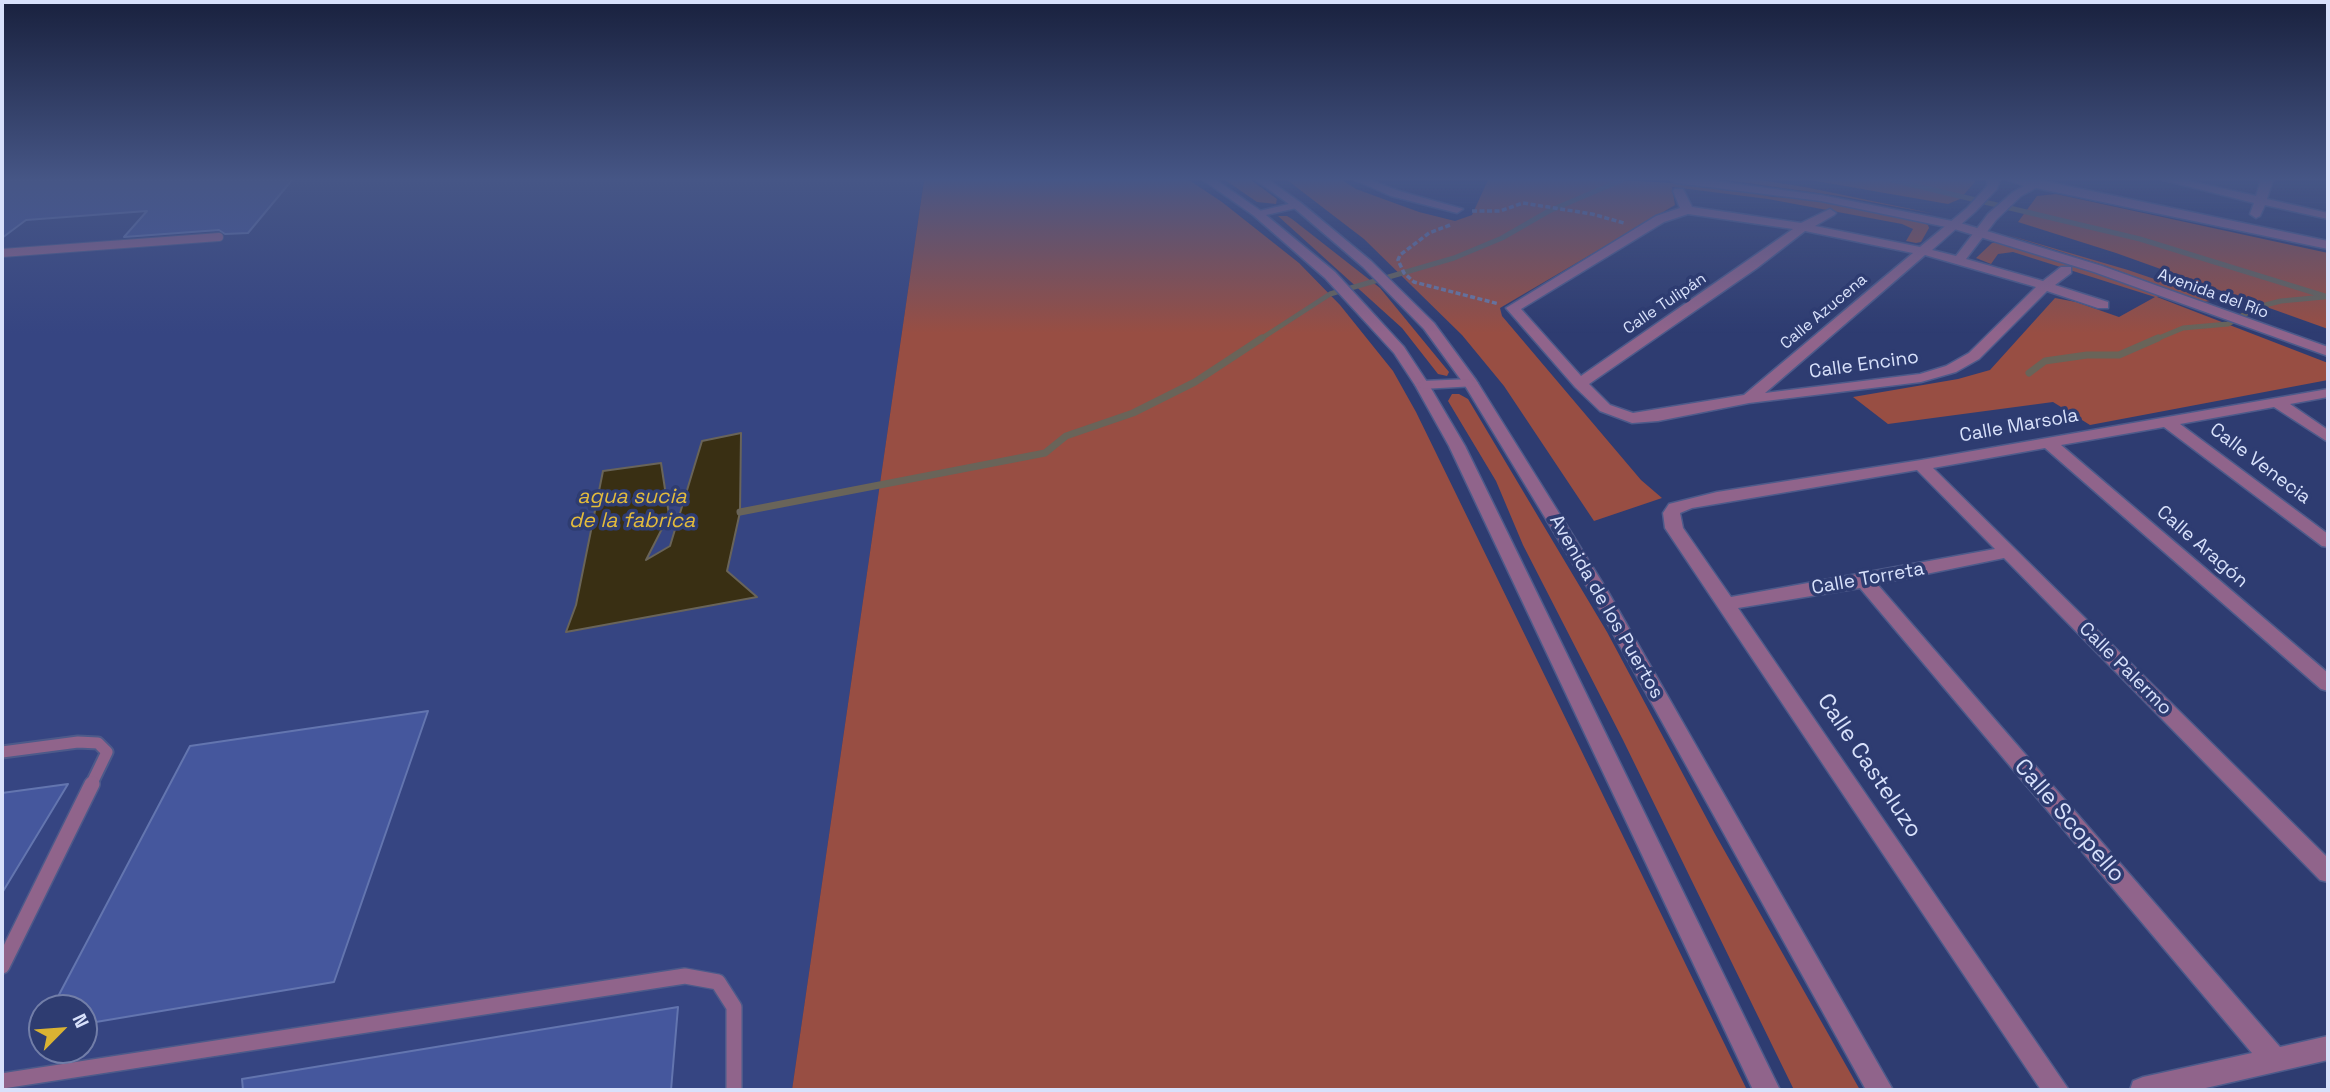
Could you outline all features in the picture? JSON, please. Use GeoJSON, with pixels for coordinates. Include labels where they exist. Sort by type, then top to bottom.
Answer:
{"type":"FeatureCollection","features":[{"type":"Feature","properties":{"kind":"street"},"geometry":{"type":"LineString","coordinates":[[1277,231],[1330,275],[1399,350],[1457,446],[1767,1090]]}},
{"type":"Feature","properties":{"kind":"street","name":"Avenida de los Puertos"},"geometry":{"type":"LineString","coordinates":[[1328,231],[1367,264],[1429,326],[1471,383],[1591,579],[1880,1090]]}},
{"type":"Feature","properties":{"kind":"street"},"geometry":{"type":"LineString","coordinates":[[1513,308],[1640,231]]}},
{"type":"Feature","properties":{"kind":"street","name":"Calle Tulipán"},"geometry":{"type":"LineString","coordinates":[[1580,384],[1798,231]]}},
{"type":"Feature","properties":{"kind":"street"},"geometry":{"type":"LineString","coordinates":[[1823,231],[1959,260],[2103,305]]}},
{"type":"Feature","properties":{"kind":"street","name":"Calle Azucena"},"geometry":{"type":"LineString","coordinates":[[1749,399],[1946,231]]}},
{"type":"Feature","properties":{"kind":"street"},"geometry":{"type":"LineString","coordinates":[[1959,260],[1982,231]]}},
{"type":"Feature","properties":{"kind":"street","name":"Avenida del Río"},"geometry":{"type":"LineString","coordinates":[[2004,231],[2098,269],[2328,340]]}},
{"type":"Feature","properties":{"kind":"street"},"geometry":{"type":"LineString","coordinates":[[2270,231],[2328,243]]}},
{"type":"Feature","properties":{"kind":"street"},"geometry":{"type":"LineString","coordinates":[[2290,231],[2328,243]]}},
{"type":"Feature","properties":{"kind":"street","name":"Calle Encino"},"geometry":{"type":"LineString","coordinates":[[1513,308],[1580,384],[1605,408],[1632,418],[1658,416],[1749,399],[1920,378],[1951,369],[1974,356],[2045,286],[2066,270]]}},
{"type":"Feature","properties":{"kind":"street","name":"Avenida del Río"},"geometry":{"type":"LineString","coordinates":[[2223,308],[2328,352]]}},
{"type":"Feature","properties":{"kind":"street"},"geometry":{"type":"LineString","coordinates":[[1422,385],[1471,383]]}},
{"type":"Feature","properties":{"kind":"street","name":"Calle Marsola"},"geometry":{"type":"LineString","coordinates":[[1717,497],[1921,465],[2328,393]]}},
{"type":"Feature","properties":{"kind":"street"},"geometry":{"type":"LineString","coordinates":[[2277,402],[2328,437]]}},
{"type":"Feature","properties":{"kind":"street","name":"Calle Venecia"},"geometry":{"type":"LineString","coordinates":[[2166,421],[2328,542]]}},
{"type":"Feature","properties":{"kind":"street","name":"Calle Aragón"},"geometry":{"type":"LineString","coordinates":[[2048,442],[2328,684]]}},
{"type":"Feature","properties":{"kind":"street","name":"Calle Palermo"},"geometry":{"type":"LineString","coordinates":[[1921,465],[2328,873]]}},
{"type":"Feature","properties":{"kind":"street","name":"Calle Casteluzo"},"geometry":{"type":"LineString","coordinates":[[1717,497],[1675,508],[1670,520],[2056,1090]]}},
{"type":"Feature","properties":{"kind":"street","name":"Calle Torreta"},"geometry":{"type":"LineString","coordinates":[[1727,604],[1864,581],[2009,552]]}},
{"type":"Feature","properties":{"kind":"street","name":"Calle Scopello"},"geometry":{"type":"LineString","coordinates":[[1864,581],[2275,1060]]}},
{"type":"Feature","properties":{"kind":"street"},"geometry":{"type":"LineString","coordinates":[[2143,1090],[2328,1048]]}},
{"type":"Feature","properties":{"kind":"lane"},"geometry":{"type":"LineString","coordinates":[[2,253],[219,237]]}},
{"type":"Feature","properties":{"kind":"lane"},"geometry":{"type":"LineString","coordinates":[[2,752],[78,742],[98,743],[107,752],[2,966]]}},
{"type":"Feature","properties":{"kind":"lane"},"geometry":{"type":"LineString","coordinates":[[2,1081],[685,976],[718,982],[734,1007],[734,1090]]}},
{"type":"Feature","properties":{"kind":"path"},"geometry":{"type":"LineString","coordinates":[[1435,231],[1408,247],[1398,260],[1404,273],[1414,282],[1513,308]]}},
{"type":"Feature","properties":{"kind":"shaded area"},"geometry":{"type":"Polygon","coordinates":[[[2,231],[917,231],[792,1090],[2,1090],[2,231]]]}},
{"type":"Feature","properties":{"kind":"shaded area"},"geometry":{"type":"Polygon","coordinates":[[[917,231],[1259,231],[1299,263],[1340,305],[1393,371],[1416,412],[1747,1090],[792,1090],[917,231]]]}},
{"type":"Feature","properties":{"kind":"shaded area"},"geometry":{"type":"Polygon","coordinates":[[[1295,231],[1307,231],[1380,288],[1449,372],[1447,376],[1438,374],[1402,328],[1295,231]]]}},
{"type":"Feature","properties":{"kind":"shaded area"},"geometry":{"type":"Polygon","coordinates":[[[1354,231],[1631,231],[1500,308],[1502,316],[1641,480],[1662,498],[1594,521],[1504,386],[1462,335],[1354,231]]]}},
{"type":"Feature","properties":{"kind":"shaded area"},"geometry":{"type":"Polygon","coordinates":[[[1912,231],[1927,231],[1921,242],[1906,241],[1912,231]]]}},
{"type":"Feature","properties":{"kind":"shaded area"},"geometry":{"type":"Polygon","coordinates":[[[2046,231],[2226,231],[2328,253],[2328,329],[2046,231]]]}},
{"type":"Feature","properties":{"kind":"shaded area"},"geometry":{"type":"Polygon","coordinates":[[[2005,234],[2128,270],[2207,297],[2210,301],[2204,302],[2100,264],[2005,234]]]}},
{"type":"Feature","properties":{"kind":"shaded area"},"geometry":{"type":"Polygon","coordinates":[[[1992,243],[2069,262],[2162,294],[2157,297],[2328,363],[2328,380],[2090,425],[2053,402],[1888,424],[1853,397],[1958,379],[1990,370],[2055,298],[2076,302],[2119,317],[2155,297],[2013,252],[1998,254],[1991,264],[1976,258],[1992,243]]]}},
{"type":"Feature","properties":{"kind":"shaded area"},"geometry":{"type":"Polygon","coordinates":[[[1452,394],[1468,399],[1607,632],[1715,834],[1860,1090],[1794,1090],[1623,740],[1523,545],[1496,481],[1448,401],[1452,394]]]}},
{"type":"Feature","properties":{"kind":"water","name":"agua sucia de la fabrica"},"geometry":{"type":"Polygon","coordinates":[[[741,433],[740,512],[727,571],[757,597],[566,632],[576,605],[603,471],[661,463],[669,515],[646,560],[670,546],[702,441],[741,433]]]}},
{"type":"Feature","properties":{"kind":"building"},"geometry":{"type":"Polygon","coordinates":[[[2,231],[11,231],[2,238],[2,231]]]}},
{"type":"Feature","properties":{"kind":"building"},"geometry":{"type":"Polygon","coordinates":[[[129,231],[206,231],[124,237],[129,231]]]}},
{"type":"Feature","properties":{"kind":"building"},"geometry":{"type":"Polygon","coordinates":[[[220,231],[250,231],[248,233],[225,234],[220,231]]]}},
{"type":"Feature","properties":{"kind":"building"},"geometry":{"type":"Polygon","coordinates":[[[428,711],[334,982],[98,1022],[98,994],[59,994],[190,746],[428,711]]]}},
{"type":"Feature","properties":{"kind":"building"},"geometry":{"type":"Polygon","coordinates":[[[68,784],[2,893],[2,793],[68,784]]]}},
{"type":"Feature","properties":{"kind":"building"},"geometry":{"type":"Polygon","coordinates":[[[678,1007],[671,1090],[243,1090],[242,1079],[678,1007]]]}},
{"type":"Feature","properties":{"kind":"waterway"},"geometry":{"type":"LineString","coordinates":[[1259,340],[1330,294],[1454,258],[1514,231]]}},
{"type":"Feature","properties":{"kind":"waterway"},"geometry":{"type":"LineString","coordinates":[[2106,231],[2328,297]]}},
{"type":"Feature","properties":{"kind":"waterway"},"geometry":{"type":"LineString","coordinates":[[2154,340],[2183,328],[2228,324],[2257,307],[2281,301],[2324,297]]}},
{"type":"Feature","properties":{"kind":"waterway"},"geometry":{"type":"LineString","coordinates":[[740,512],[1045,453],[1066,436],[1133,413],[1195,382],[1262,338]]}},
{"type":"Feature","properties":{"kind":"waterway"},"geometry":{"type":"LineString","coordinates":[[2029,373],[2045,361],[2087,355],[2119,355],[2158,338]]}}]}
